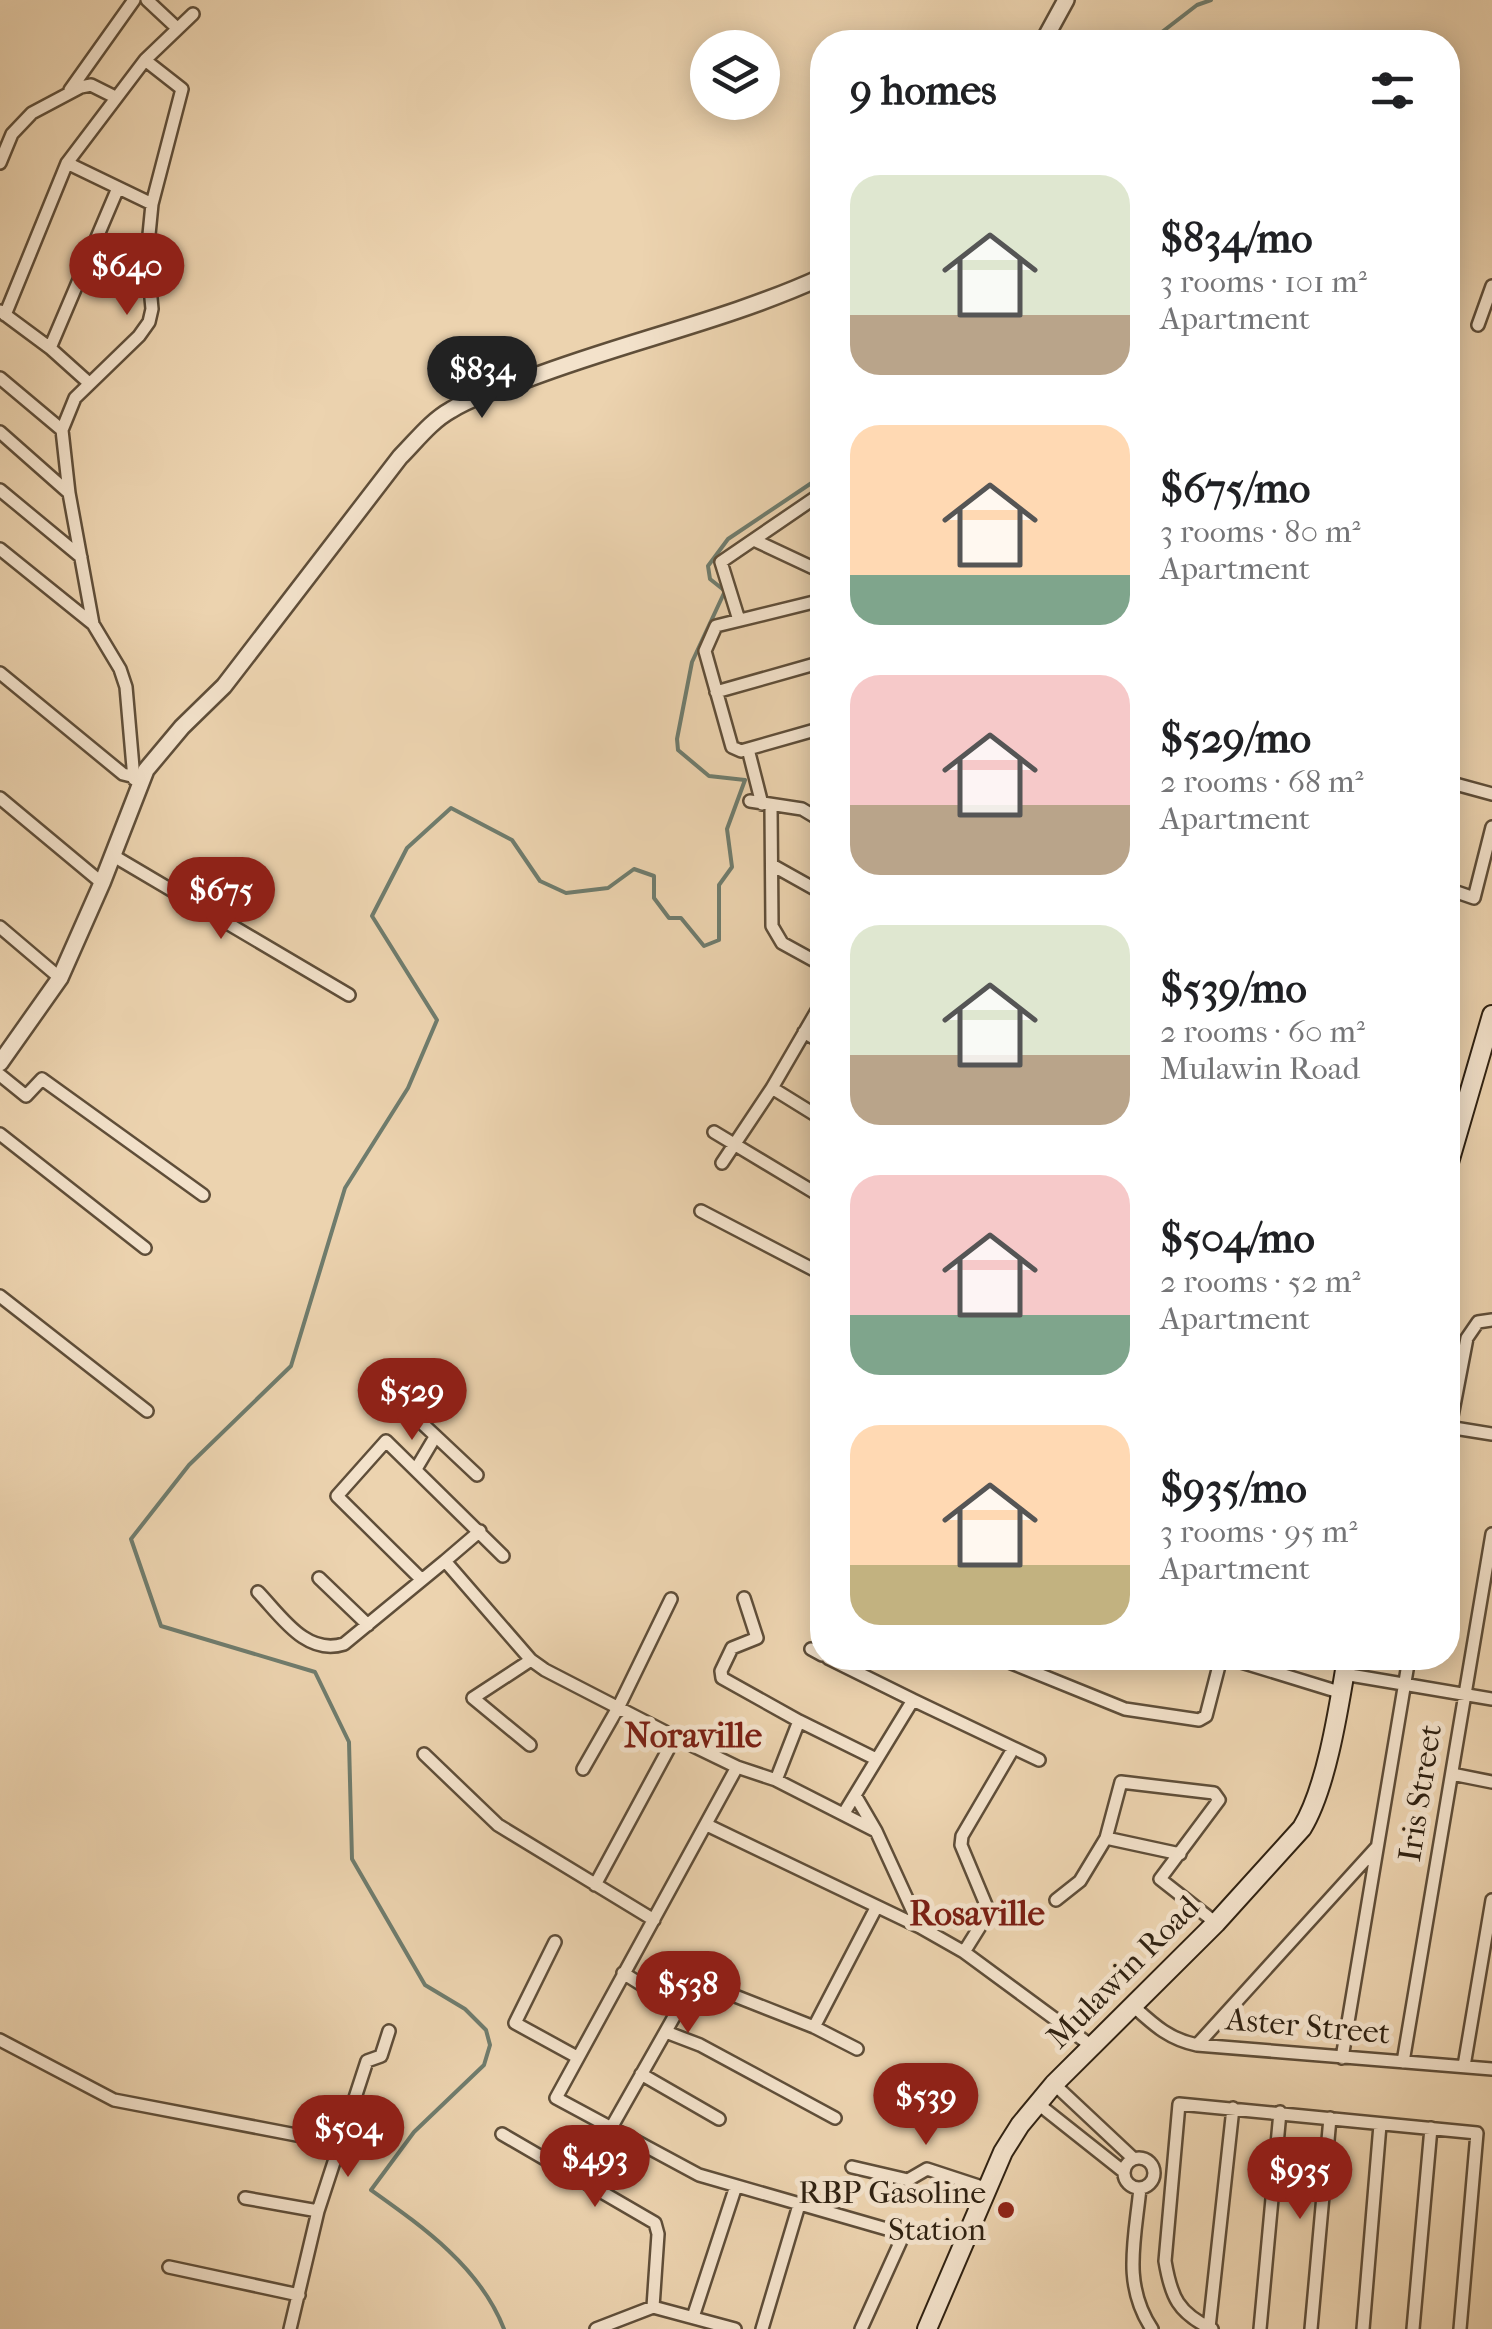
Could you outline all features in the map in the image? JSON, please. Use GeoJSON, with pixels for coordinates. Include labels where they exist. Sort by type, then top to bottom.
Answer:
{"type":"FeatureCollection","features":[{"type":"Feature","properties":{"kind":"main road"},"geometry":{"type":"LineString","coordinates":[[1460,1125],[1492,1015]]}},
{"type":"Feature","properties":{"kind":"main road","name":"Mulawin Road"},"geometry":{"type":"LineString","coordinates":[[927,2329],[1003,2152],[1037,2102],[1216,1923],[1314,1810],[1343,1675]]}},
{"type":"Feature","properties":{"kind":"street"},"geometry":{"type":"LineString","coordinates":[[68,92],[134,0]]}},
{"type":"Feature","properties":{"kind":"street"},"geometry":{"type":"LineString","coordinates":[[147,0],[177,28]]}},
{"type":"Feature","properties":{"kind":"street"},"geometry":{"type":"LineString","coordinates":[[1050,30],[1066,0]]}},
{"type":"Feature","properties":{"kind":"street"},"geometry":{"type":"LineString","coordinates":[[90,382],[2,313],[67,163],[144,60],[193,14]]}},
{"type":"Feature","properties":{"kind":"street"},"geometry":{"type":"LineString","coordinates":[[138,778],[126,687],[94,624],[69,494],[62,430],[75,398],[139,336],[152,309],[147,255],[152,204],[182,88],[144,60]]}},
{"type":"Feature","properties":{"kind":"street"},"geometry":{"type":"LineString","coordinates":[[0,163],[21,123],[68,92],[91,85],[115,96]]}},
{"type":"Feature","properties":{"kind":"street"},"geometry":{"type":"LineString","coordinates":[[67,163],[152,204]]}},
{"type":"Feature","properties":{"kind":"street"},"geometry":{"type":"LineString","coordinates":[[50,348],[118,188]]}},
{"type":"Feature","properties":{"kind":"street"},"geometry":{"type":"LineString","coordinates":[[2,1055],[60,978],[102,883],[138,778],[182,726],[224,686],[400,458],[451,410],[558,367],[768,302],[810,283]]}},
{"type":"Feature","properties":{"kind":"street"},"geometry":{"type":"LineString","coordinates":[[1478,325],[1492,286]]}},
{"type":"Feature","properties":{"kind":"street"},"geometry":{"type":"LineString","coordinates":[[0,378],[62,430]]}},
{"type":"Feature","properties":{"kind":"street"},"geometry":{"type":"LineString","coordinates":[[0,432],[69,494]]}},
{"type":"Feature","properties":{"kind":"street"},"geometry":{"type":"LineString","coordinates":[[0,490],[80,556]]}},
{"type":"Feature","properties":{"kind":"street"},"geometry":{"type":"LineString","coordinates":[[739,620],[722,562],[810,502]]}},
{"type":"Feature","properties":{"kind":"street"},"geometry":{"type":"LineString","coordinates":[[756,541],[810,566]]}},
{"type":"Feature","properties":{"kind":"street"},"geometry":{"type":"LineString","coordinates":[[0,548],[94,624]]}},
{"type":"Feature","properties":{"kind":"street"},"geometry":{"type":"LineString","coordinates":[[810,603],[716,626],[705,652],[732,747],[748,749],[810,731]]}},
{"type":"Feature","properties":{"kind":"street"},"geometry":{"type":"LineString","coordinates":[[716,692],[810,665]]}},
{"type":"Feature","properties":{"kind":"street"},"geometry":{"type":"LineString","coordinates":[[0,673],[138,778]]}},
{"type":"Feature","properties":{"kind":"street"},"geometry":{"type":"LineString","coordinates":[[748,749],[772,865],[772,926],[775,936],[810,958]]}},
{"type":"Feature","properties":{"kind":"street"},"geometry":{"type":"LineString","coordinates":[[1460,785],[1492,794]]}},
{"type":"Feature","properties":{"kind":"street"},"geometry":{"type":"LineString","coordinates":[[0,798],[102,883]]}},
{"type":"Feature","properties":{"kind":"street"},"geometry":{"type":"LineString","coordinates":[[761,804],[802,809],[810,814]]}},
{"type":"Feature","properties":{"kind":"street"},"geometry":{"type":"LineString","coordinates":[[1460,894],[1474,898],[1492,828]]}},
{"type":"Feature","properties":{"kind":"street"},"geometry":{"type":"LineString","coordinates":[[112,855],[349,994]]}},
{"type":"Feature","properties":{"kind":"street"},"geometry":{"type":"LineString","coordinates":[[772,865],[810,886]]}},
{"type":"Feature","properties":{"kind":"street"},"geometry":{"type":"LineString","coordinates":[[0,928],[60,978]]}},
{"type":"Feature","properties":{"kind":"street"},"geometry":{"type":"LineString","coordinates":[[722,1164],[810,1022]]}},
{"type":"Feature","properties":{"kind":"street"},"geometry":{"type":"LineString","coordinates":[[804,1032],[810,1035]]}},
{"type":"Feature","properties":{"kind":"street"},"geometry":{"type":"LineString","coordinates":[[0,1075],[26,1096],[42,1079],[203,1196]]}},
{"type":"Feature","properties":{"kind":"street"},"geometry":{"type":"LineString","coordinates":[[772,1088],[810,1112]]}},
{"type":"Feature","properties":{"kind":"street"},"geometry":{"type":"LineString","coordinates":[[714,1132],[810,1190]]}},
{"type":"Feature","properties":{"kind":"street"},"geometry":{"type":"LineString","coordinates":[[0,1134],[144,1248]]}},
{"type":"Feature","properties":{"kind":"street"},"geometry":{"type":"LineString","coordinates":[[701,1211],[810,1268]]}},
{"type":"Feature","properties":{"kind":"street"},"geometry":{"type":"LineString","coordinates":[[0,1296],[146,1412]]}},
{"type":"Feature","properties":{"kind":"street"},"geometry":{"type":"LineString","coordinates":[[1460,1375],[1470,1329],[1478,1322],[1492,1320]]}},
{"type":"Feature","properties":{"kind":"street"},"geometry":{"type":"LineString","coordinates":[[376,1380],[477,1476]]}},
{"type":"Feature","properties":{"kind":"street"},"geometry":{"type":"LineString","coordinates":[[1460,1431],[1492,1434]]}},
{"type":"Feature","properties":{"kind":"street"},"geometry":{"type":"LineString","coordinates":[[416,1469],[435,1436]]}},
{"type":"Feature","properties":{"kind":"street"},"geometry":{"type":"LineString","coordinates":[[421,1580],[338,1496],[386,1441],[503,1556]]}},
{"type":"Feature","properties":{"kind":"street"},"geometry":{"type":"LineString","coordinates":[[258,1592],[300,1636],[318,1646],[332,1648],[344,1644],[480,1531]]}},
{"type":"Feature","properties":{"kind":"street","name":"Iris Street"},"geometry":{"type":"LineString","coordinates":[[1402,2062],[1492,1534]]}},
{"type":"Feature","properties":{"kind":"street"},"geometry":{"type":"LineString","coordinates":[[444,1561],[531,1660],[545,1670],[675,1738],[776,1780],[876,1831]]}},
{"type":"Feature","properties":{"kind":"street"},"geometry":{"type":"LineString","coordinates":[[319,1578],[368,1624]]}},
{"type":"Feature","properties":{"kind":"street"},"geometry":{"type":"LineString","coordinates":[[744,1598],[756,1638],[732,1648],[721,1671],[722,1678],[876,1759]]}},
{"type":"Feature","properties":{"kind":"street"},"geometry":{"type":"LineString","coordinates":[[583,1769],[619,1706],[671,1599]]}},
{"type":"Feature","properties":{"kind":"street"},"geometry":{"type":"LineString","coordinates":[[530,1745],[467,1702],[531,1660]]}},
{"type":"Feature","properties":{"kind":"street"},"geometry":{"type":"LineString","coordinates":[[852,1670],[1039,1760]]}},
{"type":"Feature","properties":{"kind":"street"},"geometry":{"type":"LineString","coordinates":[[1028,1670],[1126,1710],[1199,1720],[1210,1707],[1219,1670]]}},
{"type":"Feature","properties":{"kind":"street"},"geometry":{"type":"LineString","coordinates":[[1308,1670],[1492,1699]]}},
{"type":"Feature","properties":{"kind":"street"},"geometry":{"type":"LineString","coordinates":[[1342,2058],[1407,1670]]}},
{"type":"Feature","properties":{"kind":"street"},"geometry":{"type":"LineString","coordinates":[[844,1813],[913,1700]]}},
{"type":"Feature","properties":{"kind":"street"},"geometry":{"type":"LineString","coordinates":[[776,1780],[799,1721]]}},
{"type":"Feature","properties":{"kind":"street"},"geometry":{"type":"LineString","coordinates":[[594,1884],[675,1738]]}},
{"type":"Feature","properties":{"kind":"street"},"geometry":{"type":"LineString","coordinates":[[964,1952],[989,1912],[961,1845],[962,1836],[1013,1749]]}},
{"type":"Feature","properties":{"kind":"street"},"geometry":{"type":"LineString","coordinates":[[424,1754],[498,1826],[654,1920]]}},
{"type":"Feature","properties":{"kind":"street"},"geometry":{"type":"LineString","coordinates":[[737,1767],[556,2098],[678,2166],[904,2234],[861,2329]]}},
{"type":"Feature","properties":{"kind":"street"},"geometry":{"type":"LineString","coordinates":[[1452,1774],[1492,1782]]}},
{"type":"Feature","properties":{"kind":"street"},"geometry":{"type":"LineString","coordinates":[[1056,1900],[1080,1881],[1106,1838],[1122,1782],[1214,1793],[1219,1800],[1160,1879],[1216,1923]]}},
{"type":"Feature","properties":{"kind":"street"},"geometry":{"type":"LineString","coordinates":[[855,1795],[920,1927]]}},
{"type":"Feature","properties":{"kind":"street"},"geometry":{"type":"LineString","coordinates":[[707,1825],[964,1952],[1093,2047]]}},
{"type":"Feature","properties":{"kind":"street"},"geometry":{"type":"LineString","coordinates":[[1106,1838],[1180,1854]]}},
{"type":"Feature","properties":{"kind":"street"},"geometry":{"type":"LineString","coordinates":[[1197,2044],[1376,1848]]}},
{"type":"Feature","properties":{"kind":"street"},"geometry":{"type":"LineString","coordinates":[[1464,2066],[1492,1900]]}},
{"type":"Feature","properties":{"kind":"street"},"geometry":{"type":"LineString","coordinates":[[814,2028],[876,1908]]}},
{"type":"Feature","properties":{"kind":"street"},"geometry":{"type":"LineString","coordinates":[[555,1942],[515,2023],[577,2057]]}},
{"type":"Feature","properties":{"kind":"street"},"geometry":{"type":"LineString","coordinates":[[623,1973],[680,2008]]}},
{"type":"Feature","properties":{"kind":"street"},"geometry":{"type":"LineString","coordinates":[[612,2128],[680,2008],[720,1990],[857,2049]]}},
{"type":"Feature","properties":{"kind":"street","name":"Aster Street"},"geometry":{"type":"LineString","coordinates":[[1132,2005],[1164,2033],[1197,2044],[1492,2068]]}},
{"type":"Feature","properties":{"kind":"street"},"geometry":{"type":"LineString","coordinates":[[290,2329],[338,2143],[367,2061],[380,2056],[390,2031]]}},
{"type":"Feature","properties":{"kind":"street"},"geometry":{"type":"LineString","coordinates":[[666,2032],[700,2045],[836,2118]]}},
{"type":"Feature","properties":{"kind":"street"},"geometry":{"type":"LineString","coordinates":[[0,2040],[114,2100],[338,2143]]}},
{"type":"Feature","properties":{"kind":"street"},"geometry":{"type":"LineString","coordinates":[[641,2074],[719,2119]]}},
{"type":"Feature","properties":{"kind":"street"},"geometry":{"type":"LineString","coordinates":[[1037,2102],[1124,2172],[1128,2184],[1140,2188],[1151,2182],[1153,2170],[1146,2160],[1134,2160],[1054,2084]]}},
{"type":"Feature","properties":{"kind":"street"},"geometry":{"type":"LineString","coordinates":[[1233,2108],[1210,2328],[1189,2318],[1169,2286],[1165,2261],[1179,2104],[1233,2108],[1280,2112],[1380,2126],[1477,2133],[1460,2329]]}},
{"type":"Feature","properties":{"kind":"street"},"geometry":{"type":"LineString","coordinates":[[1260,2329],[1280,2112]]}},
{"type":"Feature","properties":{"kind":"street"},"geometry":{"type":"LineString","coordinates":[[1311,2329],[1330,2118]]}},
{"type":"Feature","properties":{"kind":"street"},"geometry":{"type":"LineString","coordinates":[[1080,2137],[1094,2122]]}},
{"type":"Feature","properties":{"kind":"street"},"geometry":{"type":"LineString","coordinates":[[1362,2329],[1380,2126]]}},
{"type":"Feature","properties":{"kind":"street"},"geometry":{"type":"LineString","coordinates":[[1413,2329],[1431,2128]]}},
{"type":"Feature","properties":{"kind":"street"},"geometry":{"type":"LineString","coordinates":[[502,2134],[656,2223],[654,2307]]}},
{"type":"Feature","properties":{"kind":"street"},"geometry":{"type":"LineString","coordinates":[[1124,2172],[1134,2160]]}},
{"type":"Feature","properties":{"kind":"street"},"geometry":{"type":"LineString","coordinates":[[852,2167],[908,2180],[927,2168],[988,2189]]}},
{"type":"Feature","properties":{"kind":"street"},"geometry":{"type":"LineString","coordinates":[[693,2317],[736,2186]]}},
{"type":"Feature","properties":{"kind":"street"},"geometry":{"type":"LineString","coordinates":[[1140,2188],[1131,2271],[1138,2307],[1152,2329]]}},
{"type":"Feature","properties":{"kind":"street"},"geometry":{"type":"LineString","coordinates":[[245,2198],[318,2211]]}},
{"type":"Feature","properties":{"kind":"street"},"geometry":{"type":"LineString","coordinates":[[762,2329],[799,2204]]}},
{"type":"Feature","properties":{"kind":"street"},"geometry":{"type":"LineString","coordinates":[[169,2267],[299,2295]]}},
{"type":"Feature","properties":{"kind":"street"},"geometry":{"type":"LineString","coordinates":[[596,2329],[654,2307],[732,2329]]}},
{"type":"Feature","properties":{"kind":"waterway"},"geometry":{"type":"LineString","coordinates":[[1165,30],[1197,5],[1211,0]]}},
{"type":"Feature","properties":{"kind":"waterway"},"geometry":{"type":"LineString","coordinates":[[504,2329],[480,2286],[448,2250],[371,2190],[414,2132],[484,2065],[490,2045],[486,2030],[465,2009],[425,1985],[352,1859],[349,1742],[315,1672],[161,1626],[131,1539],[189,1465],[291,1366],[345,1188],[408,1088],[437,1020],[372,916],[407,848],[451,808],[512,840],[540,881],[566,893],[608,888],[634,869],[654,876],[654,898],[669,918],[681,918],[704,946],[719,940],[719,885],[732,867],[727,829],[745,780],[709,776],[678,750],[677,739],[692,662],[725,591],[710,579],[708,566],[728,539],[810,484]]}},
{"type":"Feature","properties":{"kind":"place","name":"RBP Gasoline Station"},"geometry":{"type":"Point","coordinates":[1006,2210]}},
{"type":"Feature","properties":{"kind":"district","name":"Noraville"},"geometry":{"type":"Point","coordinates":[693,1735]}},
{"type":"Feature","properties":{"kind":"district","name":"Rosaville"},"geometry":{"type":"Point","coordinates":[977,1913]}}]}
